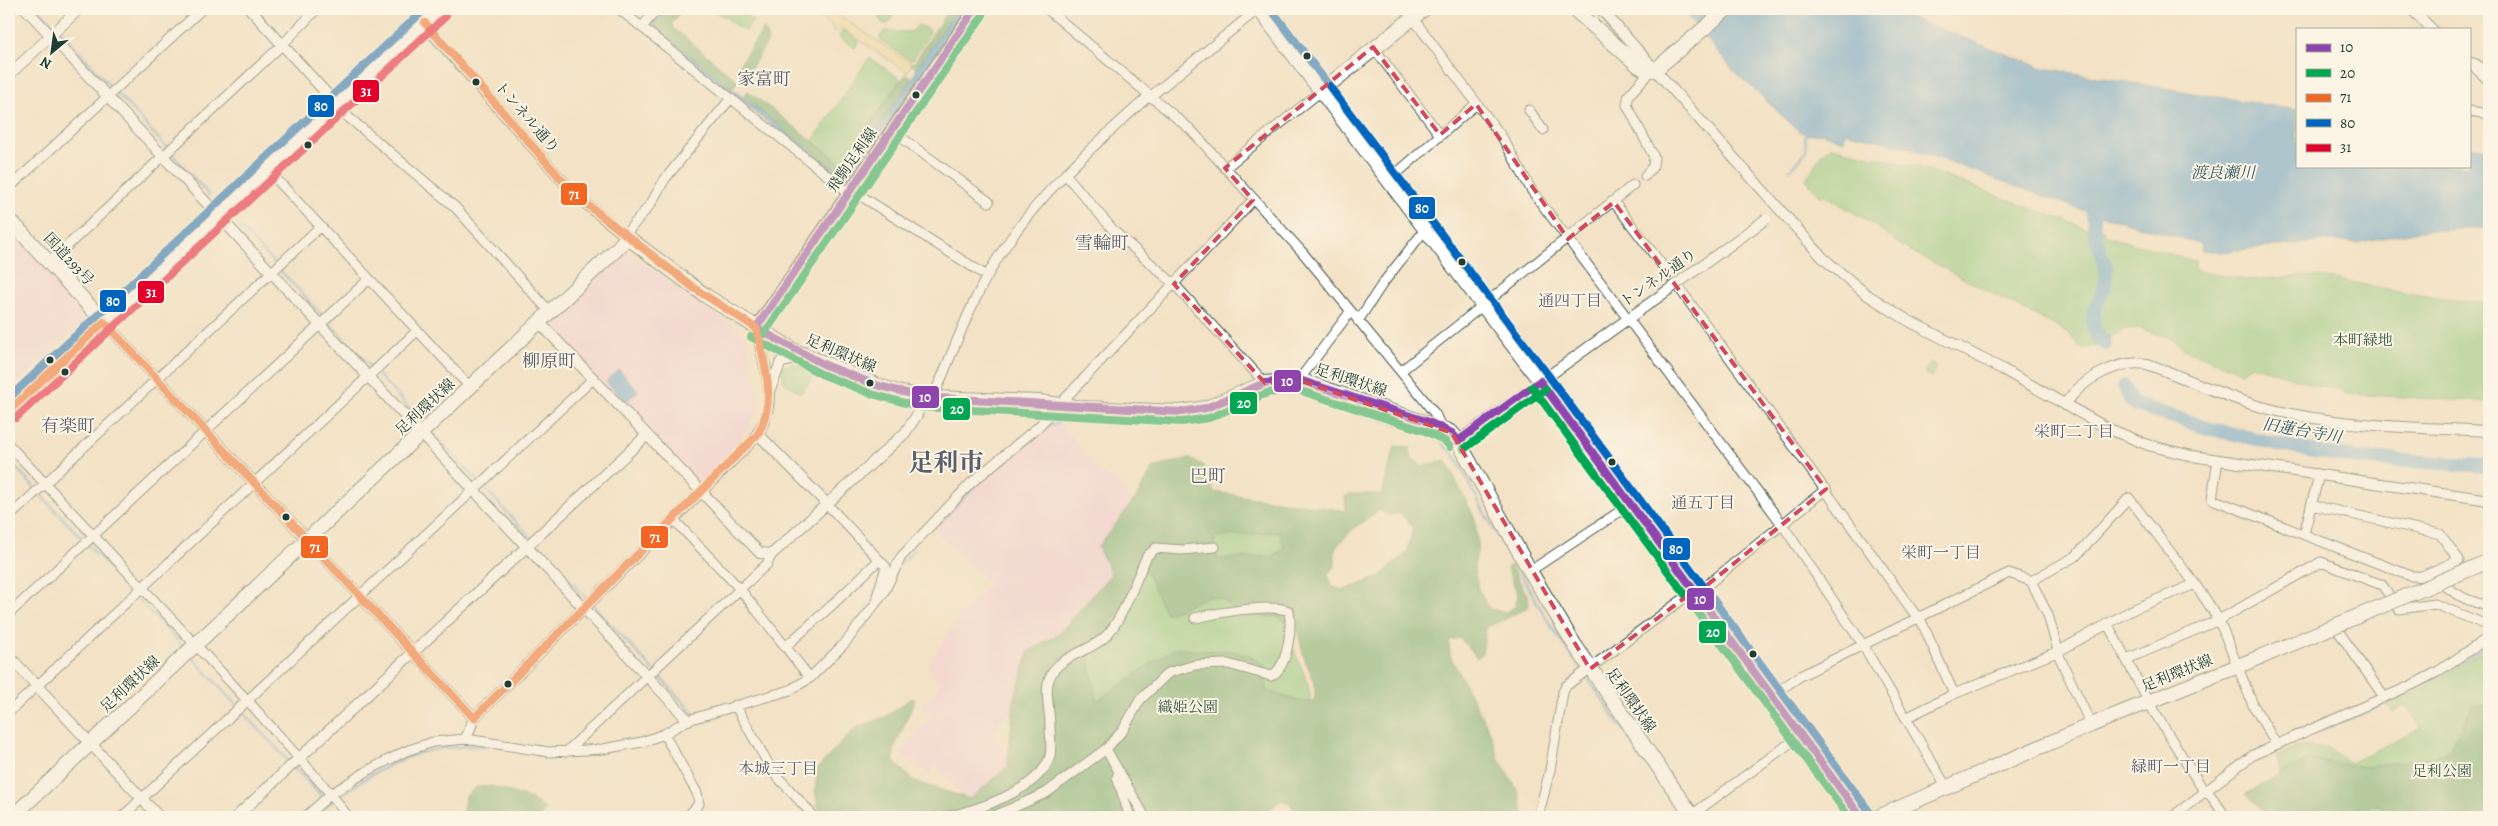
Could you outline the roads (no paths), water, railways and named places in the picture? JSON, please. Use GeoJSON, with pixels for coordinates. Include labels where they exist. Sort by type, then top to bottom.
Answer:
{"type":"FeatureCollection","features":[{"type":"Feature","properties":{"kind":"main road"},"geometry":{"type":"LineString","coordinates":[[104,322],[439,9]]}},
{"type":"Feature","properties":{"kind":"main road","name":"飛駒足利線"},"geometry":{"type":"LineString","coordinates":[[756,328],[975,9]]}},
{"type":"Feature","properties":{"kind":"main road"},"geometry":{"type":"LineString","coordinates":[[1258,9],[1424,231],[1540,381],[1861,817]]}},
{"type":"Feature","properties":{"kind":"main road"},"geometry":{"type":"LineString","coordinates":[[1574,9],[1646,70],[1654,70],[1727,9]]}},
{"type":"Feature","properties":{"kind":"main road"},"geometry":{"type":"LineString","coordinates":[[1321,91],[1414,12]]}},
{"type":"Feature","properties":{"kind":"main road","name":"国道293号"},"geometry":{"type":"LineString","coordinates":[[9,219],[104,322]]}},
{"type":"Feature","properties":{"kind":"main road","name":"足利環状線"},"geometry":{"type":"LineString","coordinates":[[12,817],[618,248],[627,237],[706,296],[806,357],[876,385],[928,398],[1124,410],[1193,411],[1206,408],[1265,383],[1299,380],[1441,427],[1452,433],[1458,441],[1530,572],[1590,669],[1691,816]]}},
{"type":"Feature","properties":{"kind":"main road"},"geometry":{"type":"LineString","coordinates":[[2489,553],[2399,591],[2383,600],[2380,606],[2397,605],[2416,600],[2489,570]]}},
{"type":"Feature","properties":{"kind":"main road","name":"足利環状線"},"geometry":{"type":"LineString","coordinates":[[1878,817],[2091,725],[2263,656],[2489,561]]}},
{"type":"Feature","properties":{"kind":"street"},"geometry":{"type":"LineString","coordinates":[[26,9],[422,432],[526,547],[688,720]]}},
{"type":"Feature","properties":{"kind":"street"},"geometry":{"type":"LineString","coordinates":[[9,75],[79,9]]}},
{"type":"Feature","properties":{"kind":"street"},"geometry":{"type":"LineString","coordinates":[[9,188],[202,9]]}},
{"type":"Feature","properties":{"kind":"street"},"geometry":{"type":"LineString","coordinates":[[250,9],[284,44],[336,105],[454,207],[550,312]]}},
{"type":"Feature","properties":{"kind":"street"},"geometry":{"type":"LineString","coordinates":[[50,262],[284,44],[317,9]]}},
{"type":"Feature","properties":{"kind":"street","name":"トンネル通り"},"geometry":{"type":"LineString","coordinates":[[411,9],[574,195],[627,237]]}},
{"type":"Feature","properties":{"kind":"street"},"geometry":{"type":"LineString","coordinates":[[619,9],[849,190],[987,276]]}},
{"type":"Feature","properties":{"kind":"street"},"geometry":{"type":"LineString","coordinates":[[642,27],[657,9]]}},
{"type":"Feature","properties":{"kind":"street"},"geometry":{"type":"LineString","coordinates":[[1047,9],[1191,130],[1303,253],[1358,322],[1401,371],[1435,414],[1441,427]]}},
{"type":"Feature","properties":{"kind":"street"},"geometry":{"type":"LineString","coordinates":[[566,752],[767,564],[772,554],[905,433],[928,398],[987,276],[1008,242],[1076,163],[1151,96],[1258,9]]}},
{"type":"Feature","properties":{"kind":"street"},"geometry":{"type":"LineString","coordinates":[[1601,9],[1823,258],[1883,306],[2107,428],[2148,445],[2218,460],[2489,500]]}},
{"type":"Feature","properties":{"kind":"street"},"geometry":{"type":"LineString","coordinates":[[2411,9],[2431,28]]}},
{"type":"Feature","properties":{"kind":"street"},"geometry":{"type":"LineString","coordinates":[[1414,12],[1476,104],[1510,150],[1532,192],[1631,316],[1782,524],[1863,645],[1947,788]]}},
{"type":"Feature","properties":{"kind":"street"},"geometry":{"type":"LineString","coordinates":[[1373,48],[1440,135]]}},
{"type":"Feature","properties":{"kind":"street"},"geometry":{"type":"LineString","coordinates":[[2470,62],[2489,72]]}},
{"type":"Feature","properties":{"kind":"street"},"geometry":{"type":"LineString","coordinates":[[2470,62],[2489,80]]}},
{"type":"Feature","properties":{"kind":"street"},"geometry":{"type":"LineString","coordinates":[[1645,176],[1655,161],[1626,104],[1628,97],[1654,70]]}},
{"type":"Feature","properties":{"kind":"street"},"geometry":{"type":"LineString","coordinates":[[1224,168],[1321,91]]}},
{"type":"Feature","properties":{"kind":"street"},"geometry":{"type":"LineString","coordinates":[[627,237],[628,231],[650,205],[665,179],[731,98]]}},
{"type":"Feature","properties":{"kind":"street"},"geometry":{"type":"LineString","coordinates":[[1388,181],[1476,104]]}},
{"type":"Feature","properties":{"kind":"street"},"geometry":{"type":"LineString","coordinates":[[1529,110],[1543,130]]}},
{"type":"Feature","properties":{"kind":"street"},"geometry":{"type":"LineString","coordinates":[[2470,111],[2489,114]]}},
{"type":"Feature","properties":{"kind":"street"},"geometry":{"type":"LineString","coordinates":[[891,130],[989,202]]}},
{"type":"Feature","properties":{"kind":"street"},"geometry":{"type":"LineString","coordinates":[[268,170],[470,387]]}},
{"type":"Feature","properties":{"kind":"street"},"geometry":{"type":"LineString","coordinates":[[1066,175],[1114,231],[1174,284],[1265,383]]}},
{"type":"Feature","properties":{"kind":"street"},"geometry":{"type":"LineString","coordinates":[[1401,371],[1484,307],[1633,185]]}},
{"type":"Feature","properties":{"kind":"street"},"geometry":{"type":"LineString","coordinates":[[306,817],[331,794],[369,770],[412,749],[432,742],[466,739],[549,752],[566,752],[632,744],[664,734],[688,720],[790,690],[810,678],[845,643],[883,594],[901,557],[970,484],[1038,427],[1060,405],[1254,200]]}},
{"type":"Feature","properties":{"kind":"street"},"geometry":{"type":"LineString","coordinates":[[1614,202],[1672,278],[1918,617],[1954,694]]}},
{"type":"Feature","properties":{"kind":"street","name":"トンネル通り"},"geometry":{"type":"LineString","coordinates":[[1458,441],[1778,209]]}},
{"type":"Feature","properties":{"kind":"street"},"geometry":{"type":"LineString","coordinates":[[9,517],[320,227]]}},
{"type":"Feature","properties":{"kind":"street"},"geometry":{"type":"LineString","coordinates":[[1358,322],[1383,283],[1424,231]]}},
{"type":"Feature","properties":{"kind":"street"},"geometry":{"type":"LineString","coordinates":[[9,614],[369,279]]}},
{"type":"Feature","properties":{"kind":"street"},"geometry":{"type":"LineString","coordinates":[[1299,380],[1350,312]]}},
{"type":"Feature","properties":{"kind":"street"},"geometry":{"type":"LineString","coordinates":[[9,411],[104,322],[474,718]]}},
{"type":"Feature","properties":{"kind":"street"},"geometry":{"type":"LineString","coordinates":[[539,322],[760,553],[772,554]]}},
{"type":"Feature","properties":{"kind":"street"},"geometry":{"type":"LineString","coordinates":[[756,328],[770,390]]}},
{"type":"Feature","properties":{"kind":"street"},"geometry":{"type":"LineString","coordinates":[[9,712],[417,330]]}},
{"type":"Feature","properties":{"kind":"street"},"geometry":{"type":"LineString","coordinates":[[466,739],[474,718],[758,434],[768,412],[770,390],[781,362],[806,357]]}},
{"type":"Feature","properties":{"kind":"street"},"geometry":{"type":"LineString","coordinates":[[2065,404],[2071,394],[2082,385],[2119,366],[2135,363],[2155,367],[2258,406],[2293,414],[2379,426],[2489,431]]}},
{"type":"Feature","properties":{"kind":"street"},"geometry":{"type":"LineString","coordinates":[[122,817],[594,378]]}},
{"type":"Feature","properties":{"kind":"street"},"geometry":{"type":"LineString","coordinates":[[758,434],[886,567],[874,605]]}},
{"type":"Feature","properties":{"kind":"street"},"geometry":{"type":"LineString","coordinates":[[236,817],[647,435]]}},
{"type":"Feature","properties":{"kind":"street"},"geometry":{"type":"LineString","coordinates":[[9,445],[140,589],[248,701],[331,794],[348,817]]}},
{"type":"Feature","properties":{"kind":"street"},"geometry":{"type":"LineString","coordinates":[[2218,460],[2212,499],[2411,576],[2422,576],[2447,586],[2467,599],[2489,607]]}},
{"type":"Feature","properties":{"kind":"street"},"geometry":{"type":"LineString","coordinates":[[2304,534],[2319,475]]}},
{"type":"Feature","properties":{"kind":"street"},"geometry":{"type":"LineString","coordinates":[[1538,817],[1550,770],[1563,692],[1566,686],[1694,592],[1701,590],[1826,489]]}},
{"type":"Feature","properties":{"kind":"street"},"geometry":{"type":"LineString","coordinates":[[2031,581],[2076,556],[2130,498],[2196,584],[2219,620],[2253,705],[2276,744]]}},
{"type":"Feature","properties":{"kind":"street"},"geometry":{"type":"LineString","coordinates":[[1530,572],[1631,504]]}},
{"type":"Feature","properties":{"kind":"street"},"geometry":{"type":"LineString","coordinates":[[2312,505],[2440,534],[2454,550],[2459,560],[2422,576]]}},
{"type":"Feature","properties":{"kind":"street"},"geometry":{"type":"LineString","coordinates":[[673,519],[740,589],[810,678]]}},
{"type":"Feature","properties":{"kind":"street"},"geometry":{"type":"LineString","coordinates":[[944,817],[970,812],[1006,796],[1042,772],[1050,756],[1048,690],[1050,677],[1055,669],[1069,658],[1095,645],[1110,631],[1147,556],[1156,548],[1182,550],[1215,547]]}},
{"type":"Feature","properties":{"kind":"street"},"geometry":{"type":"LineString","coordinates":[[785,647],[879,560]]}},
{"type":"Feature","properties":{"kind":"street"},"geometry":{"type":"LineString","coordinates":[[2127,659],[2219,620],[2321,562],[2382,585],[2398,609],[2435,604],[2489,626]]}},
{"type":"Feature","properties":{"kind":"street"},"geometry":{"type":"LineString","coordinates":[[1772,695],[1802,675],[2009,573],[2031,581],[2048,615],[2060,658],[2091,725]]}},
{"type":"Feature","properties":{"kind":"street"},"geometry":{"type":"LineString","coordinates":[[1906,718],[1954,694],[2059,650],[2107,623],[2196,584]]}},
{"type":"Feature","properties":{"kind":"street"},"geometry":{"type":"LineString","coordinates":[[970,812],[992,817],[1046,793],[1106,749],[1123,730],[1140,700],[1168,673],[1195,666],[1228,664],[1271,676],[1282,668],[1291,626],[1290,612],[1282,608],[1249,610],[1196,618]]}},
{"type":"Feature","properties":{"kind":"street"},"geometry":{"type":"LineString","coordinates":[[2107,623],[2150,701],[2207,792],[2226,817]]}},
{"type":"Feature","properties":{"kind":"street"},"geometry":{"type":"LineString","coordinates":[[2339,632],[2384,697]]}},
{"type":"Feature","properties":{"kind":"street"},"geometry":{"type":"LineString","coordinates":[[2172,817],[2253,755],[2437,672],[2489,637]]}},
{"type":"Feature","properties":{"kind":"street"},"geometry":{"type":"LineString","coordinates":[[9,656],[159,817]]}},
{"type":"Feature","properties":{"kind":"street"},"geometry":{"type":"LineString","coordinates":[[735,705],[782,785],[810,812]]}},
{"type":"Feature","properties":{"kind":"street"},"geometry":{"type":"LineString","coordinates":[[664,734],[697,793],[699,804],[687,817]]}},
{"type":"Feature","properties":{"kind":"street"},"geometry":{"type":"LineString","coordinates":[[1691,816],[1801,735]]}},
{"type":"Feature","properties":{"kind":"street"},"geometry":{"type":"LineString","coordinates":[[1106,749],[1145,817]]}},
{"type":"Feature","properties":{"kind":"street"},"geometry":{"type":"LineString","coordinates":[[1119,771],[1117,777],[1130,817]]}},
{"type":"Feature","properties":{"kind":"water"},"geometry":{"type":"Polygon","coordinates":[[[662,9],[667,9],[655,24],[655,28],[843,176],[913,78],[917,68],[958,9],[968,9],[848,181],[842,182],[649,28],[662,9]]]}},
{"type":"Feature","properties":{"kind":"water","name":"渡良瀬川"},"geometry":{"type":"Polygon","coordinates":[[[1682,9],[1888,9],[2043,68],[2296,110],[2296,168],[2470,168],[2470,146],[2489,149],[2489,228],[2420,231],[2356,243],[2326,241],[2220,252],[2201,250],[2202,244],[2082,210],[1907,147],[1845,132],[1844,141],[1821,133],[1809,135],[1799,131],[1734,71],[1682,9]]]}},
{"type":"Feature","properties":{"kind":"water"},"geometry":{"type":"Polygon","coordinates":[[[2099,331],[2109,335],[2111,342],[2098,345],[2090,339],[2099,331]]]}},
{"type":"Feature","properties":{"kind":"water"},"geometry":{"type":"Polygon","coordinates":[[[619,370],[638,391],[625,402],[606,381],[619,370]]]}},
{"type":"Feature","properties":{"kind":"waterway"},"geometry":{"type":"LineString","coordinates":[[38,9],[56,27]]}},
{"type":"Feature","properties":{"kind":"waterway"},"geometry":{"type":"LineString","coordinates":[[60,31],[112,88]]}},
{"type":"Feature","properties":{"kind":"waterway"},"geometry":{"type":"LineString","coordinates":[[116,92],[168,149]]}},
{"type":"Feature","properties":{"kind":"waterway"},"geometry":{"type":"LineString","coordinates":[[1790,170],[1806,152],[1805,130]]}},
{"type":"Feature","properties":{"kind":"waterway"},"geometry":{"type":"LineString","coordinates":[[171,153],[209,195]]}},
{"type":"Feature","properties":{"kind":"waterway","name":"旧蓮台寺川"},"geometry":{"type":"LineString","coordinates":[[2091,202],[2096,239],[2106,269],[2105,286],[2094,310],[2093,323],[2094,329],[2105,344]]}},
{"type":"Feature","properties":{"kind":"waterway"},"geometry":{"type":"LineString","coordinates":[[240,227],[276,265]]}},
{"type":"Feature","properties":{"kind":"waterway"},"geometry":{"type":"LineString","coordinates":[[279,269],[424,424]]}},
{"type":"Feature","properties":{"kind":"waterway","name":"旧蓮台寺川"},"geometry":{"type":"LineString","coordinates":[[2124,386],[2131,401],[2137,405],[2207,428],[2291,447],[2354,458],[2489,466]]}},
{"type":"Feature","properties":{"kind":"waterway"},"geometry":{"type":"LineString","coordinates":[[939,523],[978,483],[1047,427],[1065,419],[1197,421],[1272,393],[1303,391],[1351,410],[1434,435],[1454,454],[1482,508],[1551,626],[1680,811]]}},
{"type":"Feature","properties":{"kind":"waterway"},"geometry":{"type":"LineString","coordinates":[[430,430],[532,539]]}},
{"type":"Feature","properties":{"kind":"waterway"},"geometry":{"type":"LineString","coordinates":[[9,460],[36,489]]}},
{"type":"Feature","properties":{"kind":"waterway"},"geometry":{"type":"LineString","coordinates":[[39,493],[133,593]]}},
{"type":"Feature","properties":{"kind":"waterway"},"geometry":{"type":"LineString","coordinates":[[536,543],[588,600]]}},
{"type":"Feature","properties":{"kind":"waterway"},"geometry":{"type":"LineString","coordinates":[[902,563],[915,549]]}},
{"type":"Feature","properties":{"kind":"waterway"},"geometry":{"type":"LineString","coordinates":[[861,628],[867,624],[889,591]]}},
{"type":"Feature","properties":{"kind":"waterway"},"geometry":{"type":"LineString","coordinates":[[136,597],[184,648]]}},
{"type":"Feature","properties":{"kind":"waterway"},"geometry":{"type":"LineString","coordinates":[[592,604],[695,715]]}},
{"type":"Feature","properties":{"kind":"waterway"},"geometry":{"type":"LineString","coordinates":[[2402,696],[2437,677],[2489,644]]}},
{"type":"Feature","properties":{"kind":"waterway"},"geometry":{"type":"LineString","coordinates":[[191,656],[291,764]]}},
{"type":"Feature","properties":{"kind":"waterway"},"geometry":{"type":"LineString","coordinates":[[2305,737],[2383,705]]}},
{"type":"Feature","properties":{"kind":"waterway"},"geometry":{"type":"LineString","coordinates":[[314,817],[339,796],[369,776],[400,760],[432,750],[486,746]]}},
{"type":"Feature","properties":{"kind":"waterway"},"geometry":{"type":"LineString","coordinates":[[2247,765],[2259,757]]}},
{"type":"Feature","properties":{"kind":"waterway"},"geometry":{"type":"LineString","coordinates":[[294,768],[330,804]]}},
{"type":"Feature","properties":{"kind":"district","name":"家富町"},"geometry":{"type":"Point","coordinates":[764,79]}},
{"type":"Feature","properties":{"kind":"district","name":"雪輪町"},"geometry":{"type":"Point","coordinates":[1102,243]}},
{"type":"Feature","properties":{"kind":"district","name":"通四丁目"},"geometry":{"type":"Point","coordinates":[1570,301]}},
{"type":"Feature","properties":{"kind":"district","name":"柳原町"},"geometry":{"type":"Point","coordinates":[549,361]}},
{"type":"Feature","properties":{"kind":"district","name":"有楽町"},"geometry":{"type":"Point","coordinates":[68,426]}},
{"type":"Feature","properties":{"kind":"district","name":"栄町二丁目"},"geometry":{"type":"Point","coordinates":[2074,432]}},
{"type":"Feature","properties":{"kind":"district","name":"足利市"},"geometry":{"type":"Point","coordinates":[946,463]}},
{"type":"Feature","properties":{"kind":"district","name":"巴町"},"geometry":{"type":"Point","coordinates":[1208,476]}},
{"type":"Feature","properties":{"kind":"district","name":"通五丁目"},"geometry":{"type":"Point","coordinates":[1703,503]}},
{"type":"Feature","properties":{"kind":"district","name":"栄町一丁目"},"geometry":{"type":"Point","coordinates":[1941,553]}},
{"type":"Feature","properties":{"kind":"district","name":"緑町一丁目"},"geometry":{"type":"Point","coordinates":[2171,767]}},
{"type":"Feature","properties":{"kind":"district","name":"本城三丁目"},"geometry":{"type":"Point","coordinates":[778,769]}},
{"type":"Feature","properties":{"kind":"park label","name":"本町緑地"},"geometry":{"type":"Point","coordinates":[2363,340]}},
{"type":"Feature","properties":{"kind":"park label","name":"織姫公園"},"geometry":{"type":"Point","coordinates":[1188,707]}},
{"type":"Feature","properties":{"kind":"park label","name":"足利公園"},"geometry":{"type":"Point","coordinates":[2442,771]}}]}
